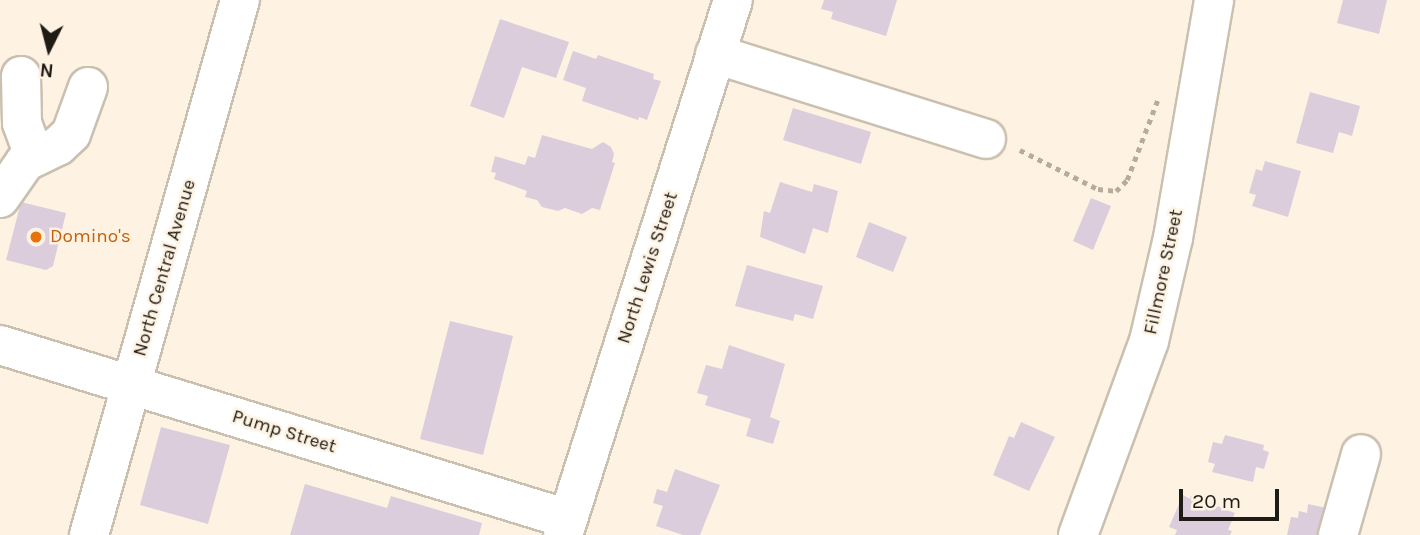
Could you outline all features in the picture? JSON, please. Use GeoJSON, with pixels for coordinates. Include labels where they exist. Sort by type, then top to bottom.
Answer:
{"type":"FeatureCollection","features":[{"type":"Feature","properties":{"kind":"street","name":"North Central Avenue"},"geometry":{"type":"LineString","coordinates":[[89,535],[240,0]]}},
{"type":"Feature","properties":{"kind":"street","name":"North Lewis Street"},"geometry":{"type":"LineString","coordinates":[[566,527],[733,0]]}},
{"type":"Feature","properties":{"kind":"street","name":"Fillmore Street"},"geometry":{"type":"LineString","coordinates":[[1078,535],[1149,341],[1173,238],[1214,0]]}},
{"type":"Feature","properties":{"kind":"street"},"geometry":{"type":"LineString","coordinates":[[715,54],[986,139]]}},
{"type":"Feature","properties":{"kind":"street"},"geometry":{"type":"LineString","coordinates":[[21,76],[22,123],[34,156]]}},
{"type":"Feature","properties":{"kind":"street"},"geometry":{"type":"LineString","coordinates":[[0,198],[25,162],[58,146],[71,134],[88,87]]}},
{"type":"Feature","properties":{"kind":"street","name":"Pump Street"},"geometry":{"type":"LineString","coordinates":[[0,345],[272,428],[566,527]]}},
{"type":"Feature","properties":{"kind":"street"},"geometry":{"type":"LineString","coordinates":[[1338,535],[1361,454]]}},
{"type":"Feature","properties":{"kind":"path"},"geometry":{"type":"LineString","coordinates":[[986,139],[1033,155],[1098,190],[1116,191],[1128,180],[1160,93]]}},
{"type":"Feature","properties":{"kind":"building"},"geometry":{"type":"Polygon","coordinates":[[[824,0],[897,0],[886,36],[831,19],[833,12],[821,9],[824,0]]]}},
{"type":"Feature","properties":{"kind":"building"},"geometry":{"type":"Polygon","coordinates":[[[1343,0],[1387,0],[1379,34],[1337,23],[1343,0]]]}},
{"type":"Feature","properties":{"kind":"building"},"geometry":{"type":"Polygon","coordinates":[[[500,19],[569,42],[556,78],[522,67],[504,118],[470,106],[500,19]]]}},
{"type":"Feature","properties":{"kind":"building"},"geometry":{"type":"Polygon","coordinates":[[[573,51],[596,59],[598,55],[654,74],[653,79],[661,81],[647,120],[639,117],[638,120],[582,101],[586,88],[563,80],[573,51]]]}},
{"type":"Feature","properties":{"kind":"building"},"geometry":{"type":"Polygon","coordinates":[[[1310,92],[1360,106],[1352,136],[1339,132],[1333,153],[1296,143],[1310,92]]]}},
{"type":"Feature","properties":{"kind":"building"},"geometry":{"type":"Polygon","coordinates":[[[793,108],[871,132],[861,164],[783,140],[793,108]]]}},
{"type":"Feature","properties":{"kind":"building"},"geometry":{"type":"Polygon","coordinates":[[[542,135],[592,149],[603,142],[611,147],[614,154],[612,162],[615,163],[600,210],[592,208],[582,214],[565,208],[558,211],[542,207],[537,200],[525,197],[527,191],[494,179],[496,173],[491,172],[495,156],[525,165],[528,156],[535,158],[542,135]]]}},
{"type":"Feature","properties":{"kind":"building"},"geometry":{"type":"Polygon","coordinates":[[[1265,161],[1301,171],[1288,217],[1252,206],[1256,195],[1249,193],[1256,169],[1262,171],[1265,161]]]}},
{"type":"Feature","properties":{"kind":"building"},"geometry":{"type":"Polygon","coordinates":[[[780,182],[812,192],[814,184],[838,191],[828,233],[813,228],[805,254],[760,237],[764,211],[770,213],[780,182]]]}},
{"type":"Feature","properties":{"kind":"building"},"geometry":{"type":"Polygon","coordinates":[[[1091,198],[1111,206],[1093,250],[1073,241],[1091,198]]]}},
{"type":"Feature","properties":{"kind":"building","name":"Domino's"},"geometry":{"type":"Polygon","coordinates":[[[21,202],[66,213],[53,266],[46,270],[6,260],[21,202]]]}},
{"type":"Feature","properties":{"kind":"building"},"geometry":{"type":"Polygon","coordinates":[[[869,222],[907,237],[893,272],[856,257],[869,222]]]}},
{"type":"Feature","properties":{"kind":"building"},"geometry":{"type":"Polygon","coordinates":[[[747,265],[823,286],[813,319],[795,314],[793,321],[735,306],[747,265]]]}},
{"type":"Feature","properties":{"kind":"building"},"geometry":{"type":"Polygon","coordinates":[[[450,321],[513,336],[483,455],[420,439],[450,321]]]}},
{"type":"Feature","properties":{"kind":"building"},"geometry":{"type":"Polygon","coordinates":[[[729,345],[785,364],[770,417],[780,421],[773,444],[746,436],[751,419],[705,405],[708,396],[697,393],[706,365],[722,369],[729,345]]]}},
{"type":"Feature","properties":{"kind":"building"},"geometry":{"type":"Polygon","coordinates":[[[1021,422],[1055,437],[1029,491],[993,475],[1009,436],[1014,438],[1021,422]]]}},
{"type":"Feature","properties":{"kind":"building"},"geometry":{"type":"Polygon","coordinates":[[[161,427],[230,445],[208,524],[140,505],[161,427]]]}},
{"type":"Feature","properties":{"kind":"building"},"geometry":{"type":"Polygon","coordinates":[[[1225,435],[1264,445],[1263,450],[1269,452],[1264,469],[1256,467],[1253,482],[1212,472],[1215,464],[1208,462],[1213,442],[1222,444],[1225,435]]]}},
{"type":"Feature","properties":{"kind":"building"},"geometry":{"type":"Polygon","coordinates":[[[675,469],[720,485],[700,535],[683,535],[656,526],[663,506],[653,503],[657,489],[667,492],[675,469]]]}},
{"type":"Feature","properties":{"kind":"building"},"geometry":{"type":"Polygon","coordinates":[[[305,484],[387,508],[391,496],[482,523],[479,535],[290,535],[305,484]]]}},
{"type":"Feature","properties":{"kind":"building"},"geometry":{"type":"Polygon","coordinates":[[[1183,495],[1235,513],[1228,530],[1232,531],[1230,535],[1175,535],[1177,530],[1169,527],[1183,495]]]}},
{"type":"Feature","properties":{"kind":"building"},"geometry":{"type":"Polygon","coordinates":[[[1308,504],[1340,511],[1335,535],[1287,535],[1291,517],[1298,518],[1299,511],[1307,513],[1308,504]]]}},
{"type":"Feature","properties":{"kind":"place","name":"Domino's"},"geometry":{"type":"Point","coordinates":[36,237]}}]}
